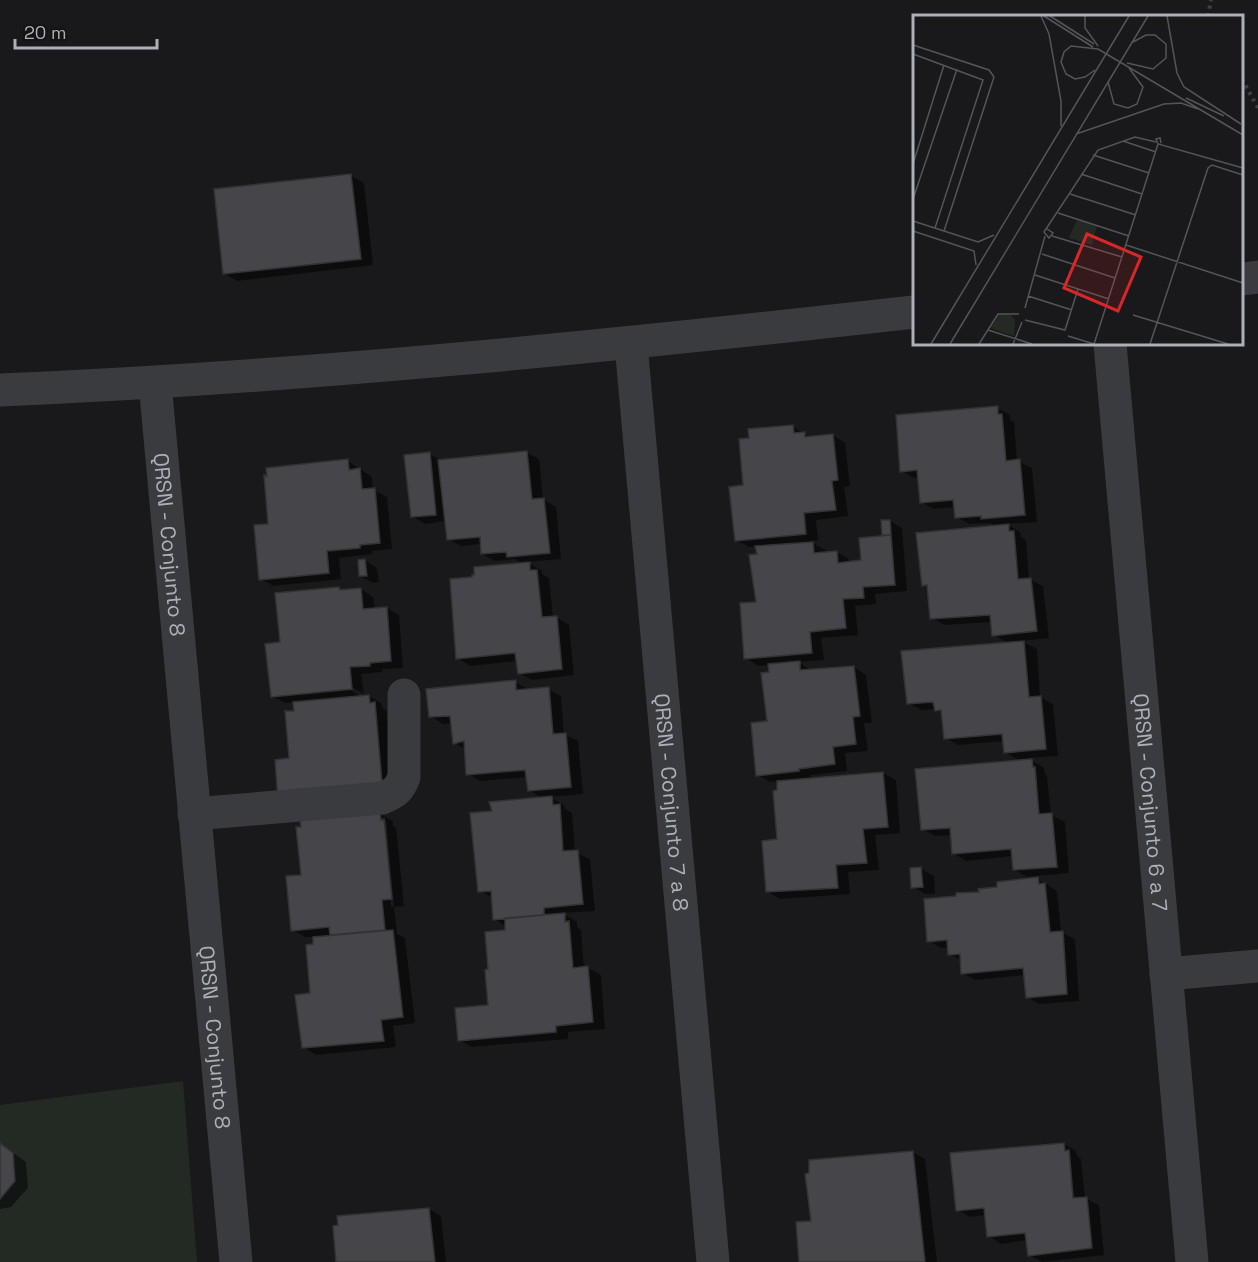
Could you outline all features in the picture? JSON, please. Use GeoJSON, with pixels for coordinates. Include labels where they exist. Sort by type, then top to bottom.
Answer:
{"type":"FeatureCollection","features":[{"type":"Feature","properties":{"kind":"street"},"geometry":{"type":"LineString","coordinates":[[1243,279],[1258,278]]}},
{"type":"Feature","properties":{"kind":"street"},"geometry":{"type":"LineString","coordinates":[[0,390],[155,383],[631,344],[913,312]]}},
{"type":"Feature","properties":{"kind":"street","name":"QRSN - Conjunto 7 a 8"},"geometry":{"type":"LineString","coordinates":[[631,344],[713,1262]]}},
{"type":"Feature","properties":{"kind":"street","name":"QRSN - Conjunto 6 a 7"},"geometry":{"type":"LineString","coordinates":[[1110,345],[1192,1262]]}},
{"type":"Feature","properties":{"kind":"street","name":"QRSN - Conjunto 8"},"geometry":{"type":"LineString","coordinates":[[155,383],[236,1262]]}},
{"type":"Feature","properties":{"kind":"street"},"geometry":{"type":"LineString","coordinates":[[194,814],[382,798],[392,794],[400,789],[404,777],[404,695]]}},
{"type":"Feature","properties":{"kind":"street"},"geometry":{"type":"LineString","coordinates":[[1166,974],[1258,966]]}},
{"type":"Feature","properties":{"kind":"path"},"geometry":{"type":"LineString","coordinates":[[1208,15],[1211,0]]}},
{"type":"Feature","properties":{"kind":"path"},"geometry":{"type":"LineString","coordinates":[[1243,81],[1258,108]]}},
{"type":"Feature","properties":{"kind":"shaded area"},"geometry":{"type":"Polygon","coordinates":[[[183,1081],[197,1262],[0,1262],[0,1105],[183,1081]]]}},
{"type":"Feature","properties":{"kind":"building"},"geometry":{"type":"Polygon","coordinates":[[[351,174],[361,259],[223,274],[214,189],[351,174]]]}},
{"type":"Feature","properties":{"kind":"building"},"geometry":{"type":"Polygon","coordinates":[[[998,406],[998,414],[1002,414],[1006,461],[1020,459],[1025,515],[981,519],[981,516],[955,518],[953,500],[920,503],[917,470],[900,472],[896,415],[998,406]]]}},
{"type":"Feature","properties":{"kind":"building"},"geometry":{"type":"Polygon","coordinates":[[[793,425],[794,433],[805,432],[805,437],[833,434],[838,480],[832,481],[836,510],[804,513],[806,534],[735,541],[729,487],[743,485],[739,439],[749,438],[748,429],[793,425]]]}},
{"type":"Feature","properties":{"kind":"building"},"geometry":{"type":"Polygon","coordinates":[[[527,451],[532,499],[544,498],[550,553],[507,557],[506,552],[481,554],[480,537],[447,540],[438,460],[527,451]]]}},
{"type":"Feature","properties":{"kind":"building"},"geometry":{"type":"Polygon","coordinates":[[[430,452],[436,515],[411,517],[404,455],[430,452]]]}},
{"type":"Feature","properties":{"kind":"building"},"geometry":{"type":"Polygon","coordinates":[[[348,459],[349,470],[360,468],[362,489],[375,488],[380,543],[360,545],[360,548],[327,551],[329,573],[259,580],[254,525],[268,524],[264,475],[267,476],[266,468],[348,459]]]}},
{"type":"Feature","properties":{"kind":"building"},"geometry":{"type":"Polygon","coordinates":[[[881,520],[890,520],[891,535],[882,535],[881,520]]]}},
{"type":"Feature","properties":{"kind":"building"},"geometry":{"type":"Polygon","coordinates":[[[1009,524],[1009,531],[1014,531],[1018,579],[1031,578],[1037,631],[992,636],[990,615],[930,619],[927,585],[922,586],[916,533],[1009,524]]]}},
{"type":"Feature","properties":{"kind":"building"},"geometry":{"type":"Polygon","coordinates":[[[891,535],[895,585],[863,587],[864,598],[843,599],[846,628],[810,632],[812,653],[744,659],[740,603],[756,602],[749,555],[757,554],[755,546],[813,542],[814,553],[837,551],[838,563],[861,560],[859,538],[891,535]]]}},
{"type":"Feature","properties":{"kind":"building"},"geometry":{"type":"Polygon","coordinates":[[[365,559],[367,576],[359,576],[358,560],[365,559]]]}},
{"type":"Feature","properties":{"kind":"building"},"geometry":{"type":"Polygon","coordinates":[[[530,562],[530,570],[537,570],[542,617],[557,616],[562,669],[518,674],[515,653],[456,659],[450,579],[472,577],[474,567],[530,562]]]}},
{"type":"Feature","properties":{"kind":"building"},"geometry":{"type":"Polygon","coordinates":[[[339,587],[340,590],[361,588],[363,609],[387,607],[391,661],[370,663],[370,666],[350,667],[352,689],[271,697],[265,644],[280,642],[275,593],[339,587]]]}},
{"type":"Feature","properties":{"kind":"building"},"geometry":{"type":"Polygon","coordinates":[[[1024,641],[1029,697],[1041,696],[1046,749],[1004,753],[1002,734],[944,739],[941,710],[935,711],[933,702],[907,704],[901,651],[1024,641]]]}},
{"type":"Feature","properties":{"kind":"building"},"geometry":{"type":"Polygon","coordinates":[[[800,661],[800,670],[854,666],[860,716],[853,717],[856,744],[833,747],[835,764],[756,776],[751,723],[767,721],[761,673],[769,672],[768,664],[800,661]]]}},
{"type":"Feature","properties":{"kind":"building"},"geometry":{"type":"Polygon","coordinates":[[[516,680],[516,690],[549,687],[553,734],[566,733],[571,787],[528,791],[525,770],[466,775],[464,741],[453,744],[450,716],[429,717],[426,689],[516,680]]]}},
{"type":"Feature","properties":{"kind":"building"},"geometry":{"type":"Polygon","coordinates":[[[369,695],[370,703],[375,702],[382,783],[279,814],[275,760],[289,758],[285,711],[294,711],[293,702],[369,695]]]}},
{"type":"Feature","properties":{"kind":"building"},"geometry":{"type":"Polygon","coordinates":[[[1032,759],[1033,767],[1035,767],[1039,814],[1052,813],[1057,867],[1013,870],[1011,849],[952,854],[950,828],[921,830],[915,769],[1032,759]]]}},
{"type":"Feature","properties":{"kind":"building"},"geometry":{"type":"Polygon","coordinates":[[[883,772],[888,827],[863,829],[867,863],[836,865],[838,888],[766,892],[762,841],[777,839],[773,791],[777,790],[777,781],[883,772]]]}},
{"type":"Feature","properties":{"kind":"building"},"geometry":{"type":"Polygon","coordinates":[[[552,796],[553,805],[560,804],[563,851],[578,850],[583,904],[544,908],[544,915],[493,920],[491,891],[478,892],[470,813],[492,811],[489,802],[552,796]]]}},
{"type":"Feature","properties":{"kind":"building"},"geometry":{"type":"Polygon","coordinates":[[[380,812],[381,820],[384,819],[392,899],[382,900],[385,930],[330,935],[329,927],[291,931],[286,876],[301,875],[296,827],[301,827],[300,819],[380,812]]]}},
{"type":"Feature","properties":{"kind":"building"},"geometry":{"type":"Polygon","coordinates":[[[921,867],[923,887],[911,888],[910,868],[921,867]]]}},
{"type":"Feature","properties":{"kind":"building"},"geometry":{"type":"Polygon","coordinates":[[[1038,877],[1039,884],[1045,883],[1050,932],[1063,931],[1067,994],[1026,998],[1023,968],[961,974],[960,954],[948,955],[947,940],[927,942],[924,899],[956,896],[956,893],[979,892],[978,889],[997,887],[997,882],[1038,877]]]}},
{"type":"Feature","properties":{"kind":"building"},"geometry":{"type":"Polygon","coordinates":[[[565,913],[565,922],[569,921],[573,968],[588,966],[593,1022],[556,1026],[556,1032],[458,1041],[455,1008],[488,1005],[485,932],[505,930],[505,918],[565,913]]]}},
{"type":"Feature","properties":{"kind":"building"},"geometry":{"type":"Polygon","coordinates":[[[393,930],[403,1017],[381,1020],[384,1041],[302,1048],[295,995],[310,993],[306,945],[313,944],[313,937],[393,930]]]}},
{"type":"Feature","properties":{"kind":"building"},"geometry":{"type":"Polygon","coordinates":[[[0,1143],[13,1153],[15,1181],[0,1199],[0,1143]]]}},
{"type":"Feature","properties":{"kind":"building"},"geometry":{"type":"Polygon","coordinates":[[[1064,1143],[1065,1151],[1069,1150],[1073,1198],[1087,1197],[1092,1248],[1028,1256],[1025,1233],[987,1237],[984,1208],[956,1211],[950,1153],[1064,1143]]]}},
{"type":"Feature","properties":{"kind":"building"},"geometry":{"type":"Polygon","coordinates":[[[913,1151],[925,1262],[799,1262],[796,1222],[811,1221],[805,1174],[809,1173],[809,1160],[913,1151]]]}},
{"type":"Feature","properties":{"kind":"building"},"geometry":{"type":"Polygon","coordinates":[[[429,1208],[435,1262],[336,1262],[333,1226],[338,1225],[337,1216],[429,1208]]]}}]}
